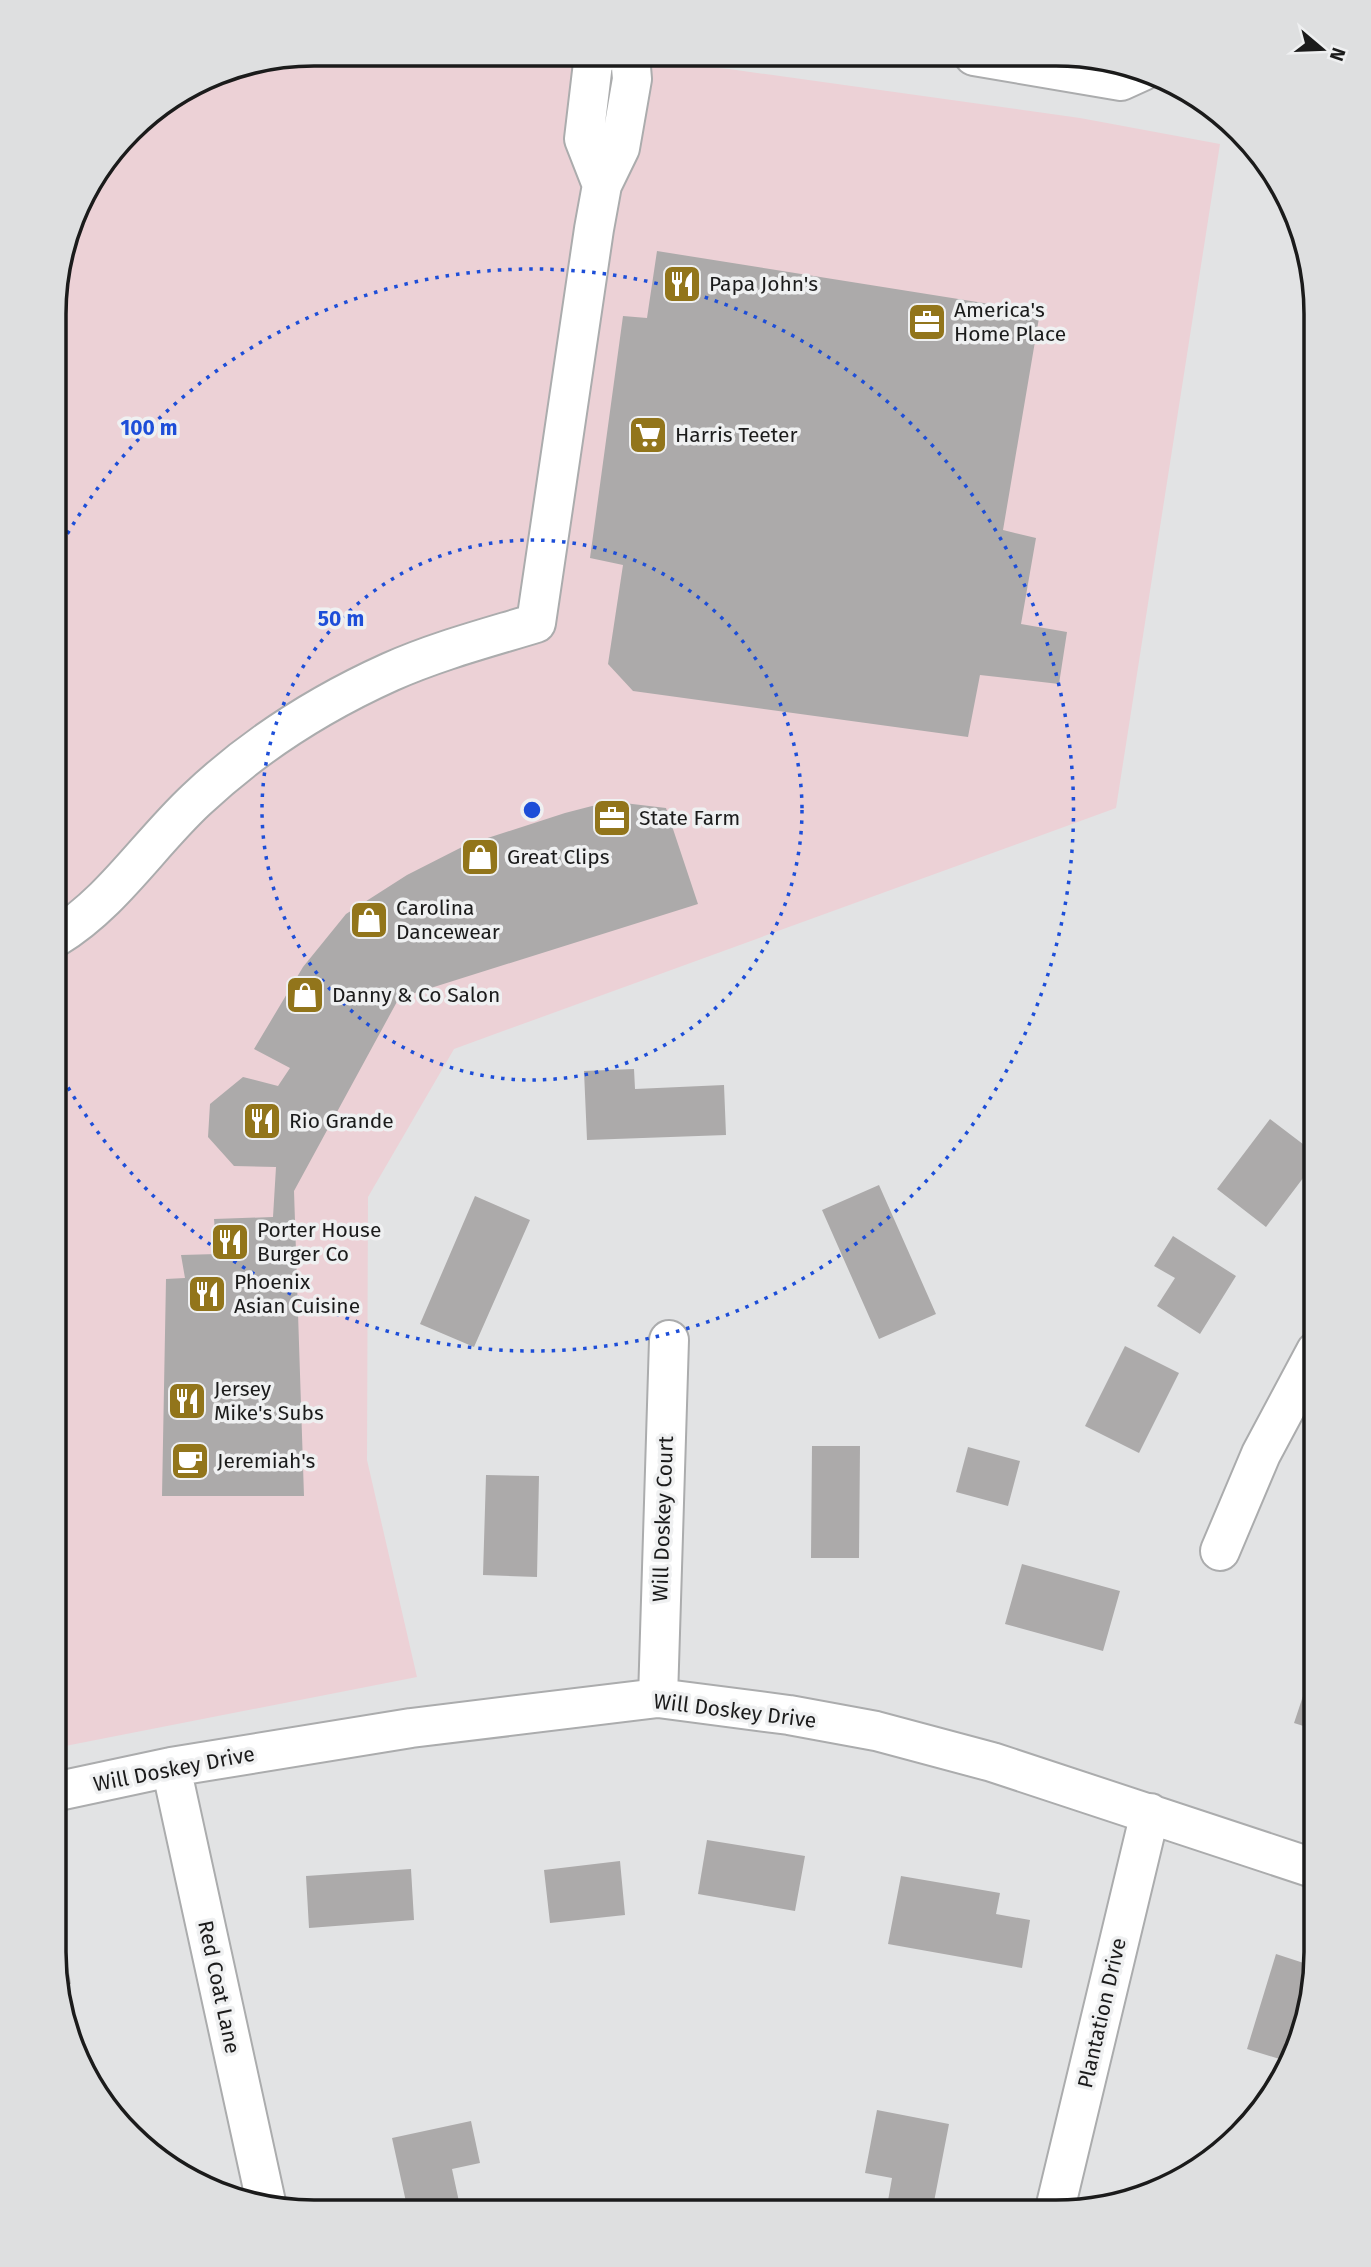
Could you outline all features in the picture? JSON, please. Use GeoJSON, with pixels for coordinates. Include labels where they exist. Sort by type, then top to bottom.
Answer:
{"type":"FeatureCollection","features":[{"type":"Feature","properties":{"kind":"street"},"geometry":{"type":"LineString","coordinates":[[1033,66],[1121,81],[1129,78]]}},
{"type":"Feature","properties":{"kind":"street"},"geometry":{"type":"LineString","coordinates":[[592,67],[584,139],[602,185]]}},
{"type":"Feature","properties":{"kind":"street"},"geometry":{"type":"LineString","coordinates":[[66,931],[111,892],[194,801],[243,758],[323,705],[390,672],[438,653],[536,623],[602,185],[620,148],[632,79],[631,67]]}},
{"type":"Feature","properties":{"kind":"street","name":"Will Doskey Court"},"geometry":{"type":"LineString","coordinates":[[658,1698],[669,1340]]}},
{"type":"Feature","properties":{"kind":"street"},"geometry":{"type":"LineString","coordinates":[[1220,1551],[1261,1454],[1304,1373]]}},
{"type":"Feature","properties":{"kind":"street","name":"Will Doskey Drive"},"geometry":{"type":"LineString","coordinates":[[66,1789],[171,1767],[411,1728],[658,1698],[876,1731],[992,1762],[1304,1865]]}},
{"type":"Feature","properties":{"kind":"street","name":"Red Coat Lane"},"geometry":{"type":"LineString","coordinates":[[171,1767],[265,2196]]}},
{"type":"Feature","properties":{"kind":"street","name":"Plantation Drive"},"geometry":{"type":"LineString","coordinates":[[1057,2200],[1150,1812]]}},
{"type":"Feature","properties":{"kind":"shaded area"},"geometry":{"type":"Polygon","coordinates":[[[701,66],[1080,118],[1220,144],[1116,808],[454,1049],[368,1197],[367,1460],[417,1677],[66,1746],[66,314],[71,266],[92,205],[108,177],[128,151],[151,128],[177,108],[219,85],[266,71],[298,67],[701,66]]]}},
{"type":"Feature","properties":{"kind":"building"},"geometry":{"type":"Polygon","coordinates":[[[657,251],[1040,312],[1003,530],[1036,538],[1021,624],[1067,632],[1059,684],[980,675],[968,737],[633,691],[608,664],[623,565],[590,558],[623,316],[647,318],[657,251]]]}},
{"type":"Feature","properties":{"kind":"building"},"geometry":{"type":"Polygon","coordinates":[[[624,803],[666,808],[698,904],[399,998],[294,1191],[304,1496],[162,1496],[166,1279],[185,1278],[181,1255],[217,1254],[214,1219],[273,1217],[276,1167],[234,1166],[208,1137],[210,1104],[243,1077],[278,1086],[290,1068],[254,1049],[303,967],[346,914],[407,875],[466,845],[565,813],[592,806],[624,803]]]}},
{"type":"Feature","properties":{"kind":"building"},"geometry":{"type":"Polygon","coordinates":[[[634,1069],[635,1089],[724,1085],[726,1135],[587,1140],[584,1071],[634,1069]]]}},
{"type":"Feature","properties":{"kind":"building"},"geometry":{"type":"Polygon","coordinates":[[[1270,1119],[1304,1145],[1304,1177],[1266,1227],[1217,1189],[1270,1119]]]}},
{"type":"Feature","properties":{"kind":"building"},"geometry":{"type":"Polygon","coordinates":[[[879,1185],[936,1314],[879,1339],[822,1210],[879,1185]]]}},
{"type":"Feature","properties":{"kind":"building"},"geometry":{"type":"Polygon","coordinates":[[[475,1196],[530,1220],[474,1347],[420,1324],[475,1196]]]}},
{"type":"Feature","properties":{"kind":"building"},"geometry":{"type":"Polygon","coordinates":[[[1173,1236],[1236,1276],[1200,1334],[1157,1306],[1175,1278],[1154,1266],[1173,1236]]]}},
{"type":"Feature","properties":{"kind":"building"},"geometry":{"type":"Polygon","coordinates":[[[1125,1346],[1179,1373],[1139,1453],[1085,1426],[1125,1346]]]}},
{"type":"Feature","properties":{"kind":"building"},"geometry":{"type":"Polygon","coordinates":[[[812,1446],[860,1446],[859,1558],[811,1558],[812,1446]]]}},
{"type":"Feature","properties":{"kind":"building"},"geometry":{"type":"Polygon","coordinates":[[[968,1447],[1020,1461],[1008,1506],[956,1492],[968,1447]]]}},
{"type":"Feature","properties":{"kind":"building"},"geometry":{"type":"Polygon","coordinates":[[[486,1475],[539,1476],[537,1577],[483,1575],[486,1475]]]}},
{"type":"Feature","properties":{"kind":"building"},"geometry":{"type":"Polygon","coordinates":[[[1022,1564],[1120,1591],[1103,1651],[1005,1624],[1022,1564]]]}},
{"type":"Feature","properties":{"kind":"building"},"geometry":{"type":"Polygon","coordinates":[[[1304,1693],[1304,1726],[1294,1723],[1304,1693]]]}},
{"type":"Feature","properties":{"kind":"building"},"geometry":{"type":"Polygon","coordinates":[[[707,1840],[805,1856],[795,1911],[698,1894],[707,1840]]]}},
{"type":"Feature","properties":{"kind":"building"},"geometry":{"type":"Polygon","coordinates":[[[620,1861],[625,1915],[550,1923],[544,1870],[620,1861]]]}},
{"type":"Feature","properties":{"kind":"building"},"geometry":{"type":"Polygon","coordinates":[[[411,1869],[414,1920],[309,1928],[306,1876],[411,1869]]]}},
{"type":"Feature","properties":{"kind":"building"},"geometry":{"type":"Polygon","coordinates":[[[901,1876],[1000,1893],[996,1914],[1030,1920],[1022,1968],[888,1944],[901,1876]]]}},
{"type":"Feature","properties":{"kind":"building"},"geometry":{"type":"Polygon","coordinates":[[[1276,1954],[1304,1963],[1300,2001],[1280,2059],[1247,2049],[1276,1954]]]}},
{"type":"Feature","properties":{"kind":"building"},"geometry":{"type":"Polygon","coordinates":[[[66,1957],[71,1984],[69,1984],[66,1957]]]}},
{"type":"Feature","properties":{"kind":"building"},"geometry":{"type":"Polygon","coordinates":[[[877,2110],[949,2124],[934,2200],[888,2200],[892,2178],[865,2173],[877,2110]]]}},
{"type":"Feature","properties":{"kind":"building"},"geometry":{"type":"Polygon","coordinates":[[[471,2121],[480,2163],[452,2169],[459,2200],[406,2200],[392,2138],[471,2121]]]}},
{"type":"Feature","properties":{"kind":"place","name":"Papa John's"},"geometry":{"type":"Point","coordinates":[682,284]}},
{"type":"Feature","properties":{"kind":"place","name":"America's Home Place"},"geometry":{"type":"Point","coordinates":[927,322]}},
{"type":"Feature","properties":{"kind":"place","name":"Harris Teeter"},"geometry":{"type":"Point","coordinates":[648,435]}},
{"type":"Feature","properties":{"kind":"place","name":"State Farm"},"geometry":{"type":"Point","coordinates":[612,818]}},
{"type":"Feature","properties":{"kind":"place","name":"Great Clips"},"geometry":{"type":"Point","coordinates":[480,857]}},
{"type":"Feature","properties":{"kind":"place","name":"Carolina Dancewear"},"geometry":{"type":"Point","coordinates":[369,920]}},
{"type":"Feature","properties":{"kind":"place","name":"Danny & Co Salon"},"geometry":{"type":"Point","coordinates":[305,995]}},
{"type":"Feature","properties":{"kind":"place","name":"Rio Grande"},"geometry":{"type":"Point","coordinates":[262,1121]}},
{"type":"Feature","properties":{"kind":"place","name":"Porter House Burger Co"},"geometry":{"type":"Point","coordinates":[230,1242]}},
{"type":"Feature","properties":{"kind":"place","name":"Phoenix Asian Cuisine"},"geometry":{"type":"Point","coordinates":[207,1294]}},
{"type":"Feature","properties":{"kind":"place","name":"Jersey Mike's Subs"},"geometry":{"type":"Point","coordinates":[187,1401]}},
{"type":"Feature","properties":{"kind":"place","name":"Jeremiah's"},"geometry":{"type":"Point","coordinates":[190,1461]}}]}
